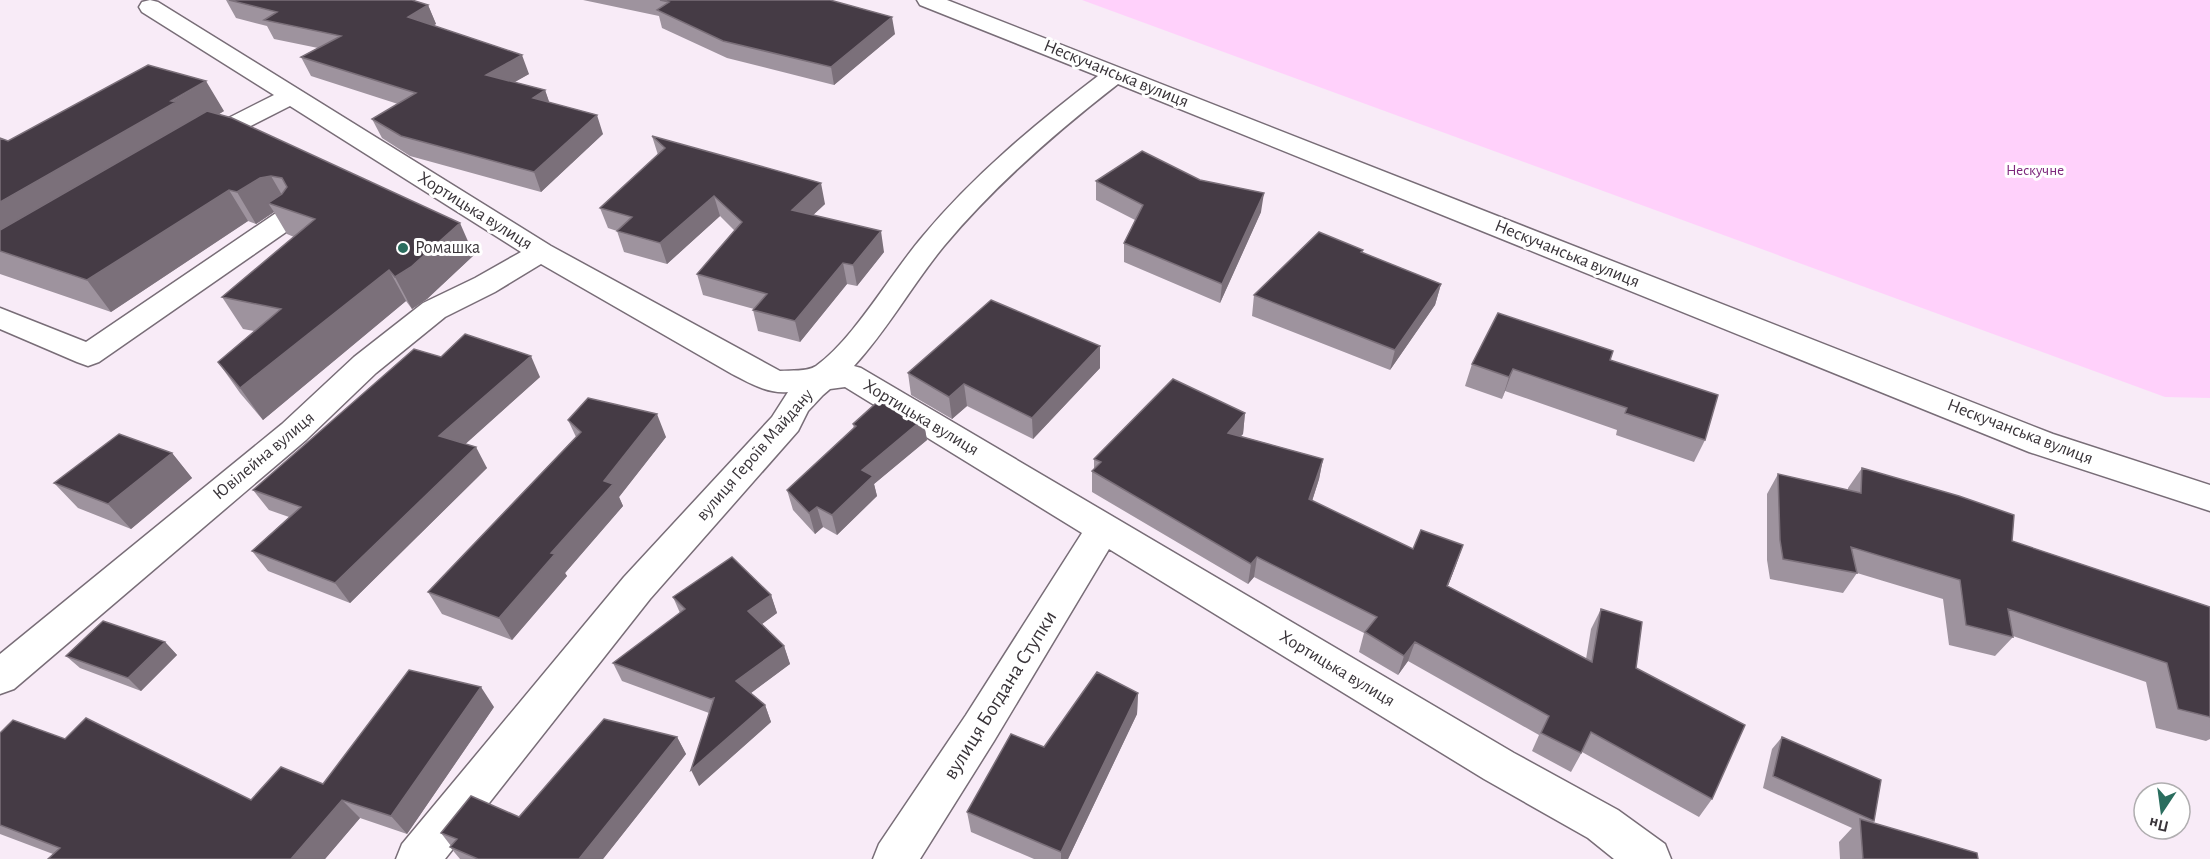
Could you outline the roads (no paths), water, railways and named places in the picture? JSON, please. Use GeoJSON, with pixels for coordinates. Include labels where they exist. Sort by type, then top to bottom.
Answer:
{"type":"FeatureCollection","features":[{"type":"Feature","properties":{"kind":"street","name":"Нескучанська вулиця"},"geometry":{"type":"LineString","coordinates":[[928,0],[2041,443],[2210,498]]}},
{"type":"Feature","properties":{"kind":"street","name":"Хортицька вулиця"},"geometry":{"type":"LineString","coordinates":[[150,7],[541,252],[776,382],[850,376],[1488,760],[1603,824],[1649,859]]}},
{"type":"Feature","properties":{"kind":"street","name":"вулиця Героїв Майдану"},"geometry":{"type":"LineString","coordinates":[[418,859],[637,588],[786,423],[791,408],[845,356],[933,240],[992,176],[1056,121],[1116,74]]}},
{"type":"Feature","properties":{"kind":"street"},"geometry":{"type":"LineString","coordinates":[[180,154],[230,124],[292,96]]}},
{"type":"Feature","properties":{"kind":"street"},"geometry":{"type":"LineString","coordinates":[[0,318],[88,355],[289,217]]}},
{"type":"Feature","properties":{"kind":"street","name":"Ювілейна вулиця"},"geometry":{"type":"LineString","coordinates":[[0,678],[294,432],[365,364],[434,310],[484,285],[541,252]]}},
{"type":"Feature","properties":{"kind":"street","name":"вулиця Богдана Ступки"},"geometry":{"type":"LineString","coordinates":[[895,859],[980,728],[1103,529]]}},
{"type":"Feature","properties":{"kind":"place","name":"Ромашка"},"geometry":{"type":"Point","coordinates":[403,248]}},
{"type":"Feature","properties":{"kind":"park label","name":"Нескучне"},"geometry":{"type":"Point","coordinates":[2035,170]}}]}
